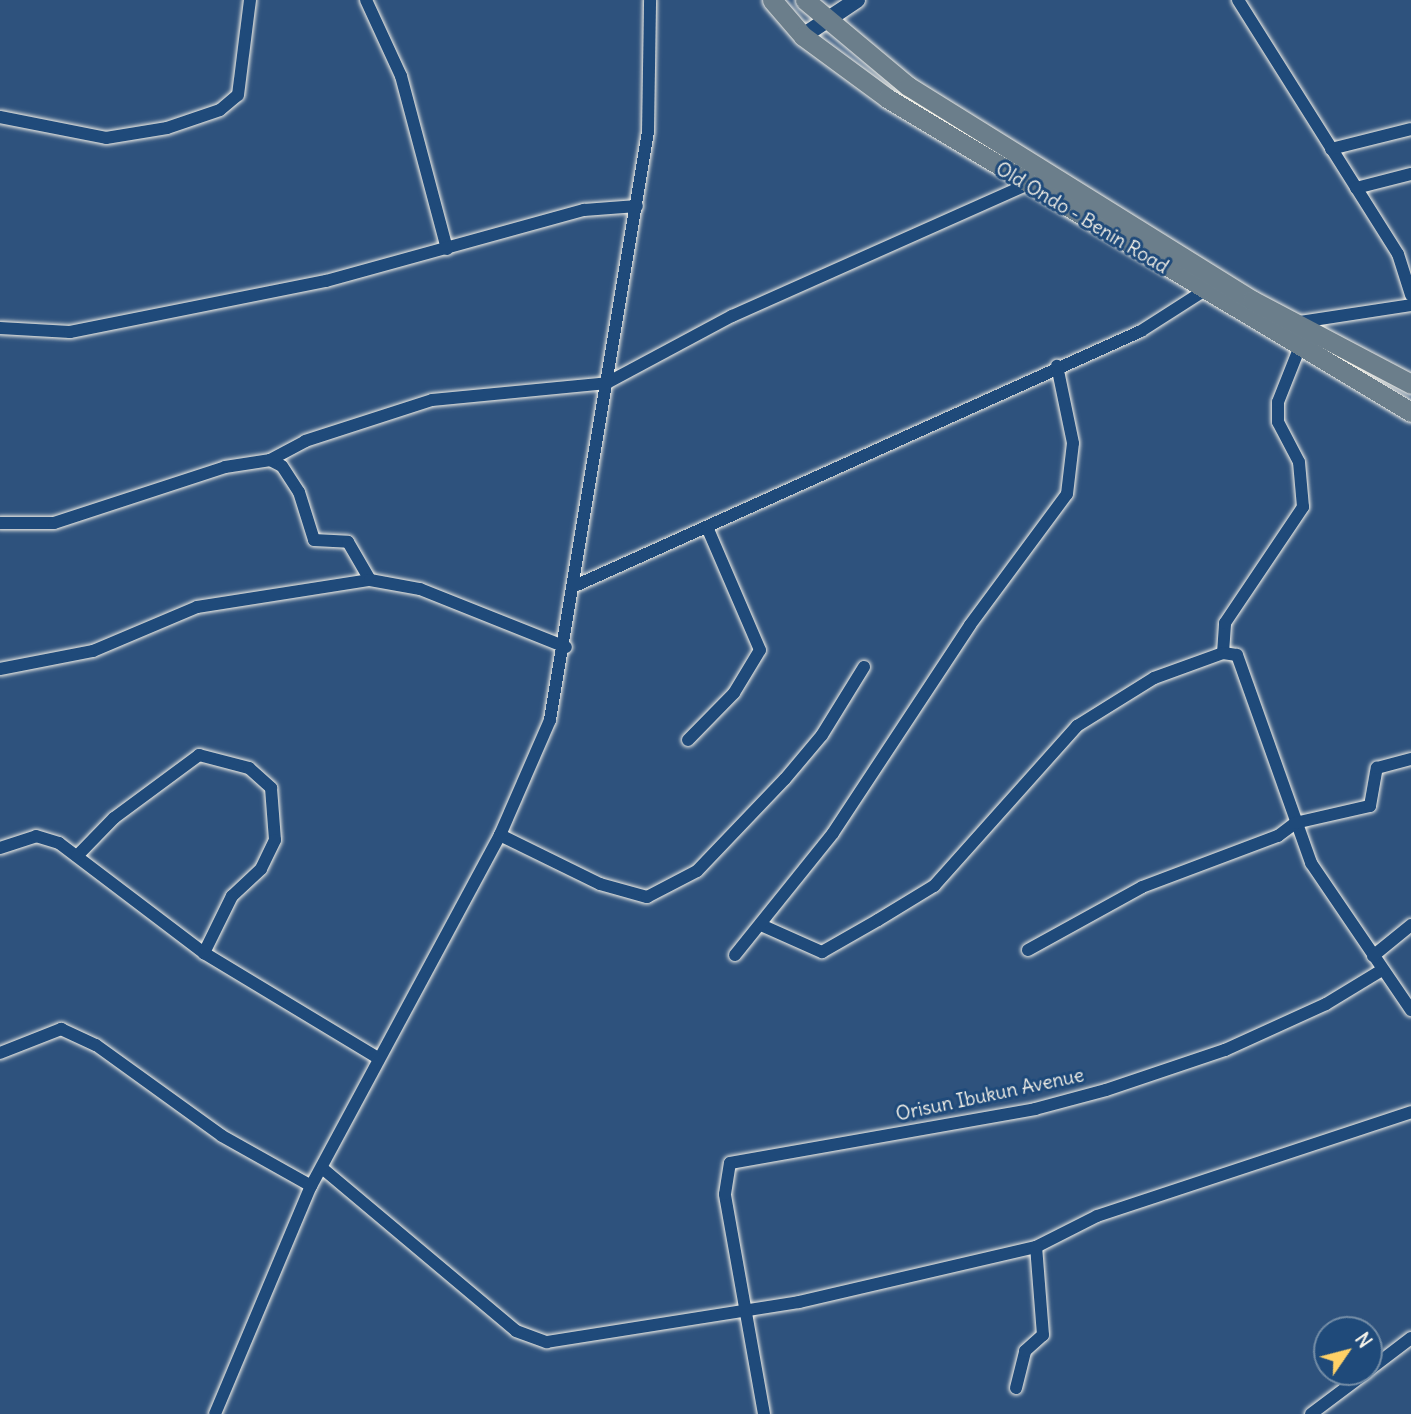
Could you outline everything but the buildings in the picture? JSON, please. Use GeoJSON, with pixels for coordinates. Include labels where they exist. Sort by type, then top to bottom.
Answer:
{"type":"FeatureCollection","features":[{"type":"Feature","properties":{"kind":"main road","name":"Old Ondo - Benin Road"},"geometry":{"type":"LineString","coordinates":[[772,0],[803,36],[840,68],[1026,186],[1202,292],[1304,331],[1411,412]]}},
{"type":"Feature","properties":{"kind":"main road","name":"Old Ondo - Benin Road"},"geometry":{"type":"LineString","coordinates":[[813,2],[827,20],[908,86],[1304,331],[1411,384]]}},
{"type":"Feature","properties":{"kind":"street"},"geometry":{"type":"LineString","coordinates":[[0,117],[106,138],[167,128],[220,110],[237,94],[250,0]]}},
{"type":"Feature","properties":{"kind":"street"},"geometry":{"type":"LineString","coordinates":[[366,0],[401,76],[447,248]]}},
{"type":"Feature","properties":{"kind":"street"},"geometry":{"type":"LineString","coordinates":[[215,1414],[311,1186],[500,835],[550,720],[566,646],[576,585],[584,496],[607,383],[648,132],[650,0]]}},
{"type":"Feature","properties":{"kind":"street"},"geometry":{"type":"LineString","coordinates":[[803,36],[856,0]]}},
{"type":"Feature","properties":{"kind":"street"},"geometry":{"type":"LineString","coordinates":[[1238,0],[1398,254],[1411,295]]}},
{"type":"Feature","properties":{"kind":"street"},"geometry":{"type":"LineString","coordinates":[[789,21],[813,2]]}},
{"type":"Feature","properties":{"kind":"street"},"geometry":{"type":"LineString","coordinates":[[1331,149],[1411,129]]}},
{"type":"Feature","properties":{"kind":"street"},"geometry":{"type":"LineString","coordinates":[[1356,187],[1411,174]]}},
{"type":"Feature","properties":{"kind":"street"},"geometry":{"type":"LineString","coordinates":[[0,523],[54,523],[225,467],[270,460],[305,441],[432,400],[607,383],[732,316],[1026,186]]}},
{"type":"Feature","properties":{"kind":"street"},"geometry":{"type":"LineString","coordinates":[[0,328],[70,332],[326,281],[584,209],[637,206]]}},
{"type":"Feature","properties":{"kind":"street"},"geometry":{"type":"LineString","coordinates":[[576,585],[708,529],[1057,366],[1162,320],[1202,292]]}},
{"type":"Feature","properties":{"kind":"street"},"geometry":{"type":"LineString","coordinates":[[1223,653],[1225,623],[1303,507],[1299,462],[1278,412],[1282,378],[1304,331],[1411,305]]}},
{"type":"Feature","properties":{"kind":"street"},"geometry":{"type":"LineString","coordinates":[[735,955],[833,833],[970,625],[1067,494],[1073,443],[1057,366]]}},
{"type":"Feature","properties":{"kind":"street"},"geometry":{"type":"LineString","coordinates":[[270,460],[282,466],[299,492],[314,540],[348,542],[370,580]]}},
{"type":"Feature","properties":{"kind":"street"},"geometry":{"type":"LineString","coordinates":[[688,740],[734,693],[760,650],[708,529]]}},
{"type":"Feature","properties":{"kind":"street"},"geometry":{"type":"LineString","coordinates":[[0,669],[93,651],[197,607],[370,580],[420,589],[566,646]]}},
{"type":"Feature","properties":{"kind":"street"},"geometry":{"type":"LineString","coordinates":[[761,925],[822,952],[878,920],[934,886],[1077,726],[1154,678],[1223,653],[1237,655],[1311,863],[1411,1010]]}},
{"type":"Feature","properties":{"kind":"street"},"geometry":{"type":"LineString","coordinates":[[500,835],[600,884],[647,897],[698,871],[785,779],[822,735],[864,667]]}},
{"type":"Feature","properties":{"kind":"street"},"geometry":{"type":"LineString","coordinates":[[77,856],[114,818],[199,755],[249,768],[271,788],[275,840],[261,869],[232,896],[204,953]]}},
{"type":"Feature","properties":{"kind":"street"},"geometry":{"type":"LineString","coordinates":[[1028,950],[1142,887],[1278,836],[1296,823],[1370,806],[1377,768],[1411,759]]}},
{"type":"Feature","properties":{"kind":"street"},"geometry":{"type":"LineString","coordinates":[[0,848],[44,836],[77,856],[109,886],[204,953],[378,1058]]}},
{"type":"Feature","properties":{"kind":"street"},"geometry":{"type":"LineString","coordinates":[[1373,956],[1411,925]]}},
{"type":"Feature","properties":{"kind":"street","name":"Orisun Ibukun Avenue"},"geometry":{"type":"LineString","coordinates":[[744,1307],[725,1194],[730,1163],[1035,1109],[1106,1090],[1225,1050],[1326,1004],[1382,970]]}},
{"type":"Feature","properties":{"kind":"street"},"geometry":{"type":"LineString","coordinates":[[0,1052],[61,1029],[96,1045],[222,1136],[311,1186]]}},
{"type":"Feature","properties":{"kind":"street"},"geometry":{"type":"LineString","coordinates":[[321,1168],[532,1339],[590,1336],[744,1307],[799,1302],[1036,1247],[1097,1216],[1411,1112]]}},
{"type":"Feature","properties":{"kind":"street"},"geometry":{"type":"LineString","coordinates":[[1016,1388],[1025,1351],[1043,1335],[1036,1247]]}},
{"type":"Feature","properties":{"kind":"street"},"geometry":{"type":"LineString","coordinates":[[744,1307],[764,1414]]}},
{"type":"Feature","properties":{"kind":"street"},"geometry":{"type":"LineString","coordinates":[[1383,1359],[1411,1338]]}},
{"type":"Feature","properties":{"kind":"street"},"geometry":{"type":"LineString","coordinates":[[1311,1414],[1348,1386]]}}]}
